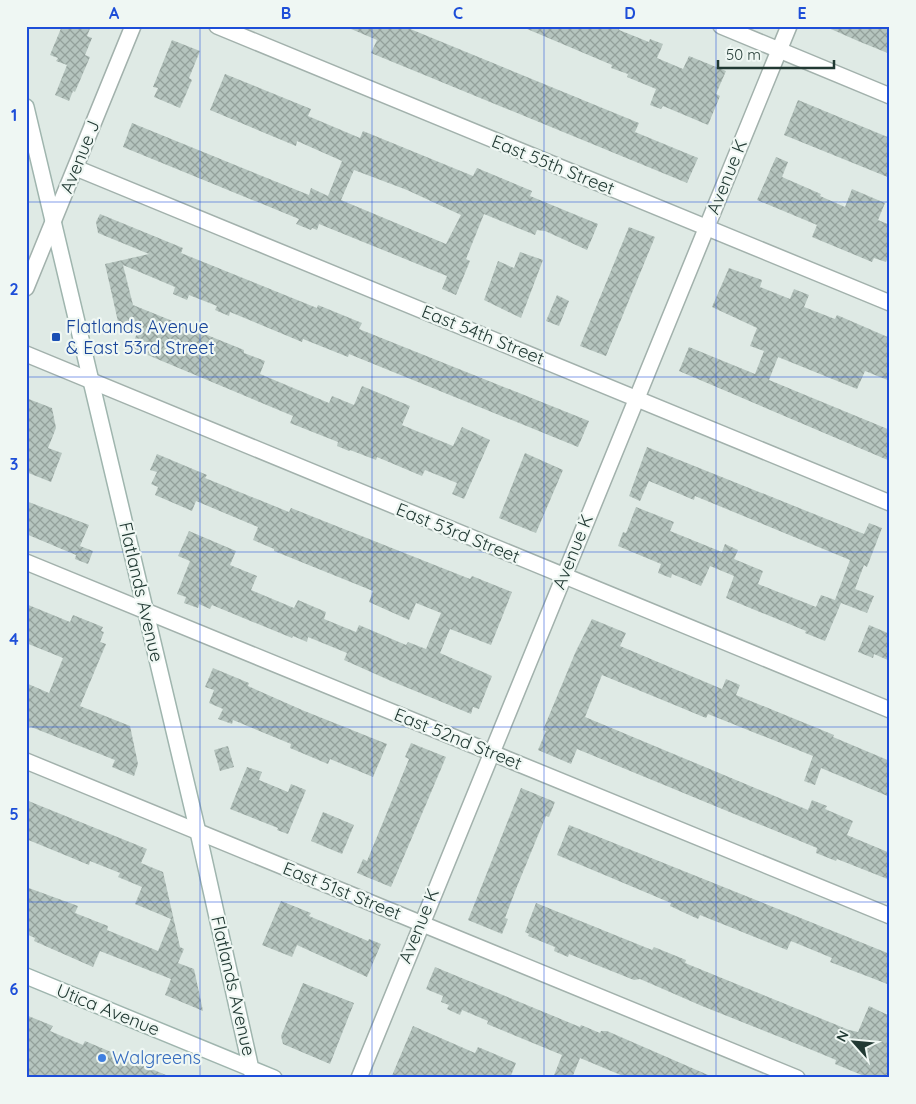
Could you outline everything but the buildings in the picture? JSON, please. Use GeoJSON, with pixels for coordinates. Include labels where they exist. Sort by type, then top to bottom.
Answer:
{"type":"FeatureCollection","features":[{"type":"Feature","properties":{"kind":"street","name":"Avenue J"},"geometry":{"type":"LineString","coordinates":[[26,288],[133,26]]}},
{"type":"Feature","properties":{"kind":"street","name":"East 55th Street"},"geometry":{"type":"LineString","coordinates":[[217,26],[890,303]]}},
{"type":"Feature","properties":{"kind":"street"},"geometry":{"type":"LineString","coordinates":[[721,26],[890,96]]}},
{"type":"Feature","properties":{"kind":"street","name":"Avenue K"},"geometry":{"type":"LineString","coordinates":[[358,1078],[789,26]]}},
{"type":"Feature","properties":{"kind":"street","name":"Flatlands Avenue"},"geometry":{"type":"LineString","coordinates":[[26,107],[32,150],[53,225],[198,832],[252,1073]]}},
{"type":"Feature","properties":{"kind":"street","name":"East 54th Street"},"geometry":{"type":"LineString","coordinates":[[76,168],[890,503]]}},
{"type":"Feature","properties":{"kind":"street","name":"East 53rd Street"},"geometry":{"type":"LineString","coordinates":[[26,354],[890,710]]}},
{"type":"Feature","properties":{"kind":"street","name":"East 52nd Street"},"geometry":{"type":"LineString","coordinates":[[26,562],[890,916]]}},
{"type":"Feature","properties":{"kind":"street","name":"East 51st Street"},"geometry":{"type":"LineString","coordinates":[[26,761],[797,1078]]}},
{"type":"Feature","properties":{"kind":"street","name":"Utica Avenue"},"geometry":{"type":"LineString","coordinates":[[26,976],[252,1073],[274,1078]]}},
{"type":"Feature","properties":{"kind":"place","name":"Flatlands Avenue & East 53rd Street"},"geometry":{"type":"Point","coordinates":[56,337]}},
{"type":"Feature","properties":{"kind":"place","name":"Walgreens"},"geometry":{"type":"Point","coordinates":[102,1058]}}]}
